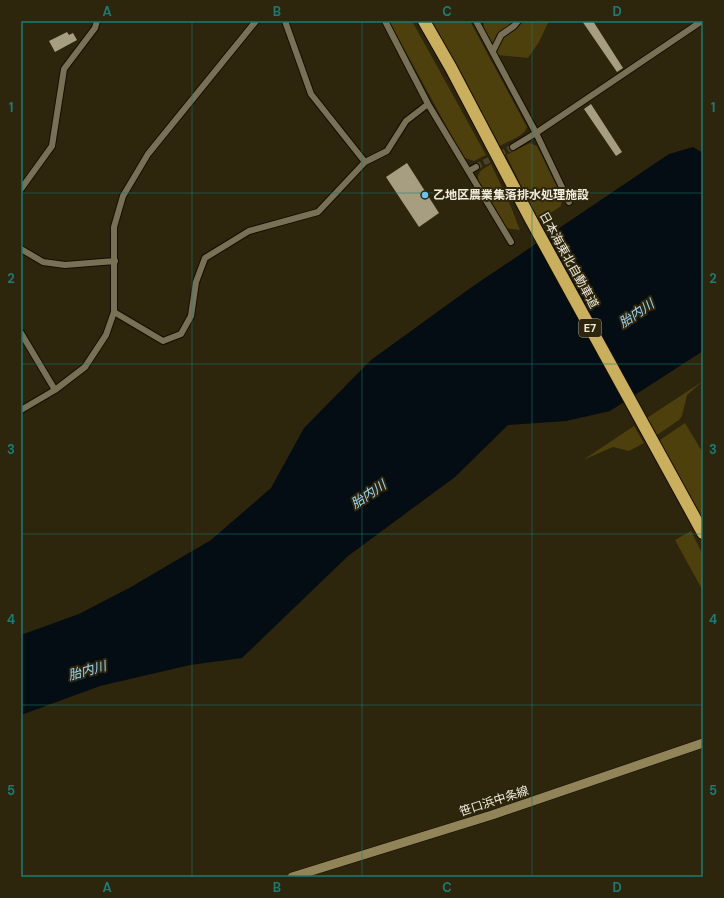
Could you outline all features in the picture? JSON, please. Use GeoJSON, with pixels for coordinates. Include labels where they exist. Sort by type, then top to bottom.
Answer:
{"type":"FeatureCollection","features":[{"type":"Feature","properties":{"kind":"highway","name":"日本海東北自動車道"},"geometry":{"type":"LineString","coordinates":[[424,21],[451,68],[523,205],[703,533]]}},
{"type":"Feature","properties":{"kind":"main road","name":"笹口浜中条線"},"geometry":{"type":"LineString","coordinates":[[292,877],[492,815],[703,743]]}},
{"type":"Feature","properties":{"kind":"street"},"geometry":{"type":"LineString","coordinates":[[21,189],[52,146],[64,69],[95,28],[97,21]]}},
{"type":"Feature","properties":{"kind":"street"},"geometry":{"type":"LineString","coordinates":[[21,410],[55,390],[85,367],[106,334],[114,312],[114,227],[123,196],[148,154],[256,21]]}},
{"type":"Feature","properties":{"kind":"street"},"geometry":{"type":"LineString","coordinates":[[285,21],[311,94],[365,162]]}},
{"type":"Feature","properties":{"kind":"street"},"geometry":{"type":"LineString","coordinates":[[385,21],[428,104],[511,242]]}},
{"type":"Feature","properties":{"kind":"street"},"geometry":{"type":"LineString","coordinates":[[476,21],[536,133],[569,202]]}},
{"type":"Feature","properties":{"kind":"street"},"geometry":{"type":"LineString","coordinates":[[493,51],[501,35],[514,26],[518,21]]}},
{"type":"Feature","properties":{"kind":"street"},"geometry":{"type":"LineString","coordinates":[[513,148],[702,21]]}},
{"type":"Feature","properties":{"kind":"street"},"geometry":{"type":"LineString","coordinates":[[114,312],[163,341],[182,334],[191,316],[196,282],[205,258],[249,231],[318,212],[365,162],[387,151],[406,121],[428,104]]}},
{"type":"Feature","properties":{"kind":"street"},"geometry":{"type":"LineString","coordinates":[[469,171],[476,167]]}},
{"type":"Feature","properties":{"kind":"street"},"geometry":{"type":"LineString","coordinates":[[21,249],[43,262],[65,265],[115,261]]}},
{"type":"Feature","properties":{"kind":"street"},"geometry":{"type":"LineString","coordinates":[[21,333],[55,390]]}},
{"type":"Feature","properties":{"kind":"shaded area"},"geometry":{"type":"Polygon","coordinates":[[[389,21],[412,21],[486,155],[474,161],[465,158],[461,153],[389,21]]]}},
{"type":"Feature","properties":{"kind":"shaded area"},"geometry":{"type":"Polygon","coordinates":[[[432,21],[470,21],[527,127],[523,133],[500,146],[432,21]]]}},
{"type":"Feature","properties":{"kind":"shaded area"},"geometry":{"type":"Polygon","coordinates":[[[484,21],[549,21],[539,42],[528,58],[497,55],[482,42],[484,21]]]}},
{"type":"Feature","properties":{"kind":"shaded area"},"geometry":{"type":"Polygon","coordinates":[[[530,143],[537,146],[562,197],[561,206],[539,221],[506,155],[530,143]]]}},
{"type":"Feature","properties":{"kind":"shaded area"},"geometry":{"type":"Polygon","coordinates":[[[491,164],[520,230],[505,228],[478,181],[478,175],[483,169],[491,164]]]}},
{"type":"Feature","properties":{"kind":"shaded area"},"geometry":{"type":"Polygon","coordinates":[[[703,381],[687,395],[682,416],[679,420],[657,435],[647,418],[703,381]]]}},
{"type":"Feature","properties":{"kind":"shaded area"},"geometry":{"type":"Polygon","coordinates":[[[685,423],[703,453],[703,521],[660,440],[685,423]]]}},
{"type":"Feature","properties":{"kind":"shaded area"},"geometry":{"type":"Polygon","coordinates":[[[634,426],[644,443],[629,451],[613,447],[583,460],[634,426]]]}},
{"type":"Feature","properties":{"kind":"shaded area"},"geometry":{"type":"Polygon","coordinates":[[[691,531],[703,555],[703,591],[675,540],[691,531]]]}},
{"type":"Feature","properties":{"kind":"water","name":"胎内川"},"geometry":{"type":"Polygon","coordinates":[[[693,147],[703,153],[703,351],[610,411],[566,421],[508,425],[455,477],[348,556],[242,658],[190,665],[100,686],[21,715],[21,635],[79,614],[131,587],[211,540],[271,488],[304,428],[371,360],[469,289],[669,154],[693,147]]]}},
{"type":"Feature","properties":{"kind":"building"},"geometry":{"type":"Polygon","coordinates":[[[582,21],[593,21],[623,68],[617,72],[582,21]]]}},
{"type":"Feature","properties":{"kind":"building"},"geometry":{"type":"Polygon","coordinates":[[[67,32],[69,35],[73,33],[77,40],[55,52],[49,41],[67,32]]]}},
{"type":"Feature","properties":{"kind":"building"},"geometry":{"type":"Polygon","coordinates":[[[591,104],[622,152],[616,156],[584,109],[591,104]]]}},
{"type":"Feature","properties":{"kind":"building"},"geometry":{"type":"Polygon","coordinates":[[[407,163],[439,213],[419,227],[386,177],[407,163]]]}},
{"type":"Feature","properties":{"kind":"tunnel"},"geometry":{"type":"LineString","coordinates":[[476,167],[513,147]]}},
{"type":"Feature","properties":{"kind":"place","name":"乙地区農業集落排水処理施設"},"geometry":{"type":"Point","coordinates":[425,195]}}]}
